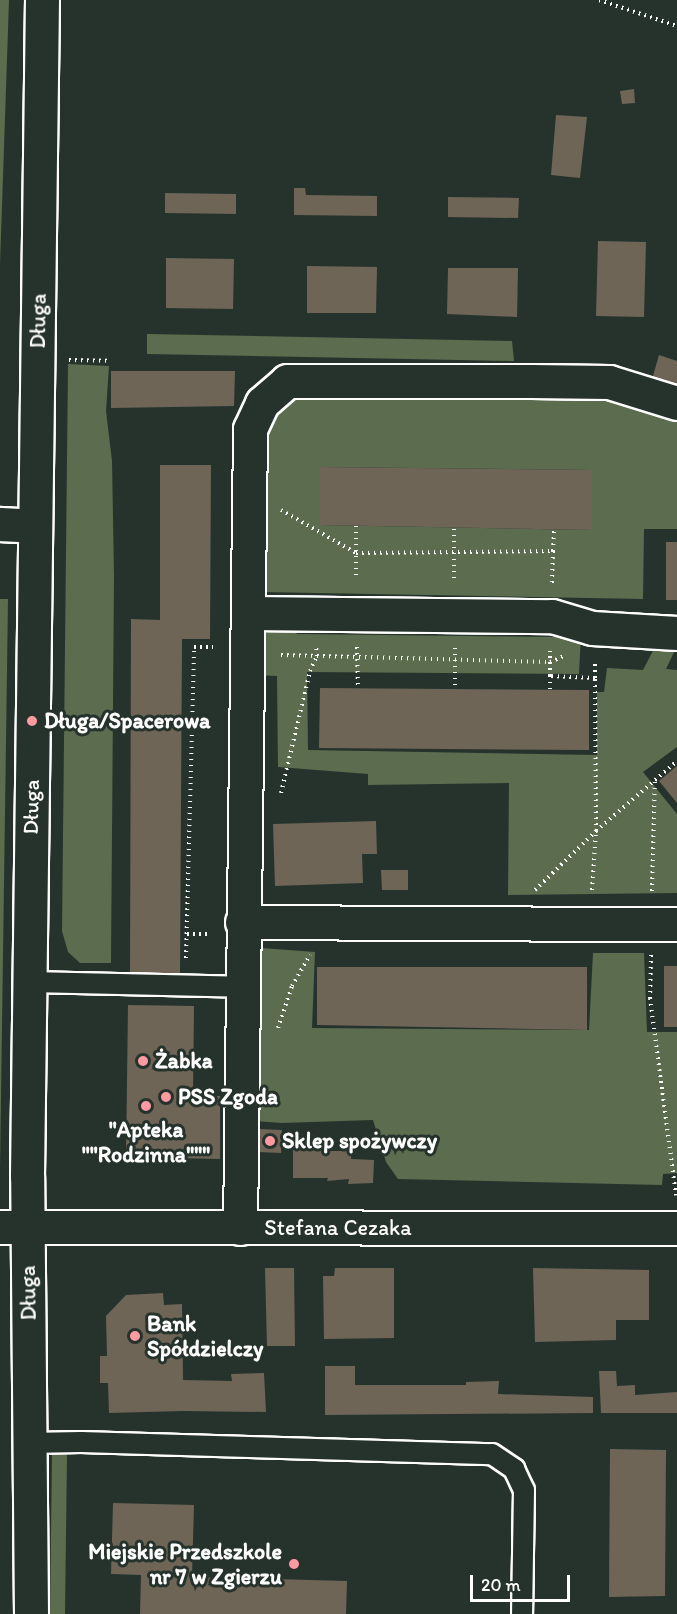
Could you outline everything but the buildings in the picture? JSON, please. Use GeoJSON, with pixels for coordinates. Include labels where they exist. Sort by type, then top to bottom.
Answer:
{"type":"FeatureCollection","features":[{"type":"Feature","properties":{"kind":"street","name":"Długa"},"geometry":{"type":"LineString","coordinates":[[31,1614],[28,1443],[14,1227],[29,982],[42,0]]}},
{"type":"Feature","properties":{"kind":"street"},"geometry":{"type":"LineString","coordinates":[[240,1228],[242,922],[250,429],[262,403],[287,381],[609,382],[677,403]]}},
{"type":"Feature","properties":{"kind":"street"},"geometry":{"type":"LineString","coordinates":[[0,524],[34,526]]}},
{"type":"Feature","properties":{"kind":"street"},"geometry":{"type":"LineString","coordinates":[[248,613],[552,616],[592,628],[677,633]]}},
{"type":"Feature","properties":{"kind":"street"},"geometry":{"type":"LineString","coordinates":[[242,922],[664,924]]}},
{"type":"Feature","properties":{"kind":"street","name":"Stefana Cezaka"},"geometry":{"type":"LineString","coordinates":[[14,1227],[677,1228]]}},
{"type":"Feature","properties":{"kind":"lane"},"geometry":{"type":"LineString","coordinates":[[29,982],[242,987]]}},
{"type":"Feature","properties":{"kind":"lane"},"geometry":{"type":"LineString","coordinates":[[28,1443],[81,1442],[492,1454],[514,1469],[524,1490],[522,1614]]}},
{"type":"Feature","properties":{"kind":"path"},"geometry":{"type":"LineString","coordinates":[[599,0],[677,26]]}},
{"type":"Feature","properties":{"kind":"path"},"geometry":{"type":"LineString","coordinates":[[63,360],[108,361]]}},
{"type":"Feature","properties":{"kind":"path"},"geometry":{"type":"LineString","coordinates":[[249,491],[356,553],[553,551]]}},
{"type":"Feature","properties":{"kind":"path"},"geometry":{"type":"LineString","coordinates":[[550,690],[554,529]]}},
{"type":"Feature","properties":{"kind":"path"},"geometry":{"type":"LineString","coordinates":[[279,803],[310,671],[317,656],[316,614]]}},
{"type":"Feature","properties":{"kind":"path"},"geometry":{"type":"LineString","coordinates":[[184,987],[194,647],[317,656],[550,662],[568,654]]}},
{"type":"Feature","properties":{"kind":"path"},"geometry":{"type":"LineString","coordinates":[[550,676],[595,678],[596,831],[589,924]]}},
{"type":"Feature","properties":{"kind":"path"},"geometry":{"type":"LineString","coordinates":[[499,923],[596,831],[677,761]]}},
{"type":"Feature","properties":{"kind":"path"},"geometry":{"type":"LineString","coordinates":[[655,780],[664,924],[650,998],[677,1199]]}},
{"type":"Feature","properties":{"kind":"path"},"geometry":{"type":"LineString","coordinates":[[277,1036],[291,986],[310,953]]}},
{"type":"Feature","properties":{"kind":"green space"},"geometry":{"type":"Polygon","coordinates":[[[0,0],[9,0],[0,265],[0,0]]]}},
{"type":"Feature","properties":{"kind":"green space"},"geometry":{"type":"Polygon","coordinates":[[[147,334],[512,341],[514,361],[147,354],[147,334]]]}},
{"type":"Feature","properties":{"kind":"green space"},"geometry":{"type":"Polygon","coordinates":[[[68,364],[109,366],[106,411],[112,461],[114,575],[111,963],[80,963],[68,952],[62,931],[68,364]]]}},
{"type":"Feature","properties":{"kind":"green space"},"geometry":{"type":"Polygon","coordinates":[[[286,388],[620,390],[677,408],[677,529],[644,529],[643,599],[262,592],[264,414],[286,388]],[[320,467],[320,525],[591,530],[592,470],[320,467]]]}},
{"type":"Feature","properties":{"kind":"green space"},"geometry":{"type":"Polygon","coordinates":[[[0,599],[8,599],[0,1168],[0,599]]]}},
{"type":"Feature","properties":{"kind":"green space"},"geometry":{"type":"Polygon","coordinates":[[[255,619],[286,622],[297,634],[559,637],[564,628],[581,634],[579,674],[307,672],[308,750],[597,755],[597,692],[604,692],[607,668],[643,670],[656,645],[677,646],[666,669],[677,670],[677,747],[643,772],[677,814],[677,893],[508,895],[509,783],[368,785],[368,774],[278,767],[277,676],[253,675],[255,619]]]}},
{"type":"Feature","properties":{"kind":"green space"},"geometry":{"type":"Polygon","coordinates":[[[261,948],[315,952],[312,1028],[589,1030],[593,953],[644,953],[647,1032],[677,1032],[677,1173],[663,1174],[662,1185],[398,1179],[386,1162],[373,1120],[282,1123],[254,1121],[261,948]]]}},
{"type":"Feature","properties":{"kind":"green space"},"geometry":{"type":"Polygon","coordinates":[[[52,1455],[67,1455],[65,1614],[50,1614],[52,1455]]]}},
{"type":"Feature","properties":{"kind":"place","name":"Długa/Spacerowa"},"geometry":{"type":"Point","coordinates":[32,721]}},
{"type":"Feature","properties":{"kind":"place","name":"Żabka"},"geometry":{"type":"Point","coordinates":[143,1061]}},
{"type":"Feature","properties":{"kind":"place","name":"PSS Zgoda"},"geometry":{"type":"Point","coordinates":[166,1097]}},
{"type":"Feature","properties":{"kind":"place","name":"\"Apteka \"\"Rodzinna\"\"\""},"geometry":{"type":"Point","coordinates":[146,1106]}},
{"type":"Feature","properties":{"kind":"place","name":"Sklep spożywczy"},"geometry":{"type":"Point","coordinates":[270,1141]}},
{"type":"Feature","properties":{"kind":"place","name":"Bank Spółdzielczy"},"geometry":{"type":"Point","coordinates":[135,1336]}},
{"type":"Feature","properties":{"kind":"place","name":"Miejskie Przedszkole nr 7 w Zgierzu"},"geometry":{"type":"Point","coordinates":[294,1564]}}]}
